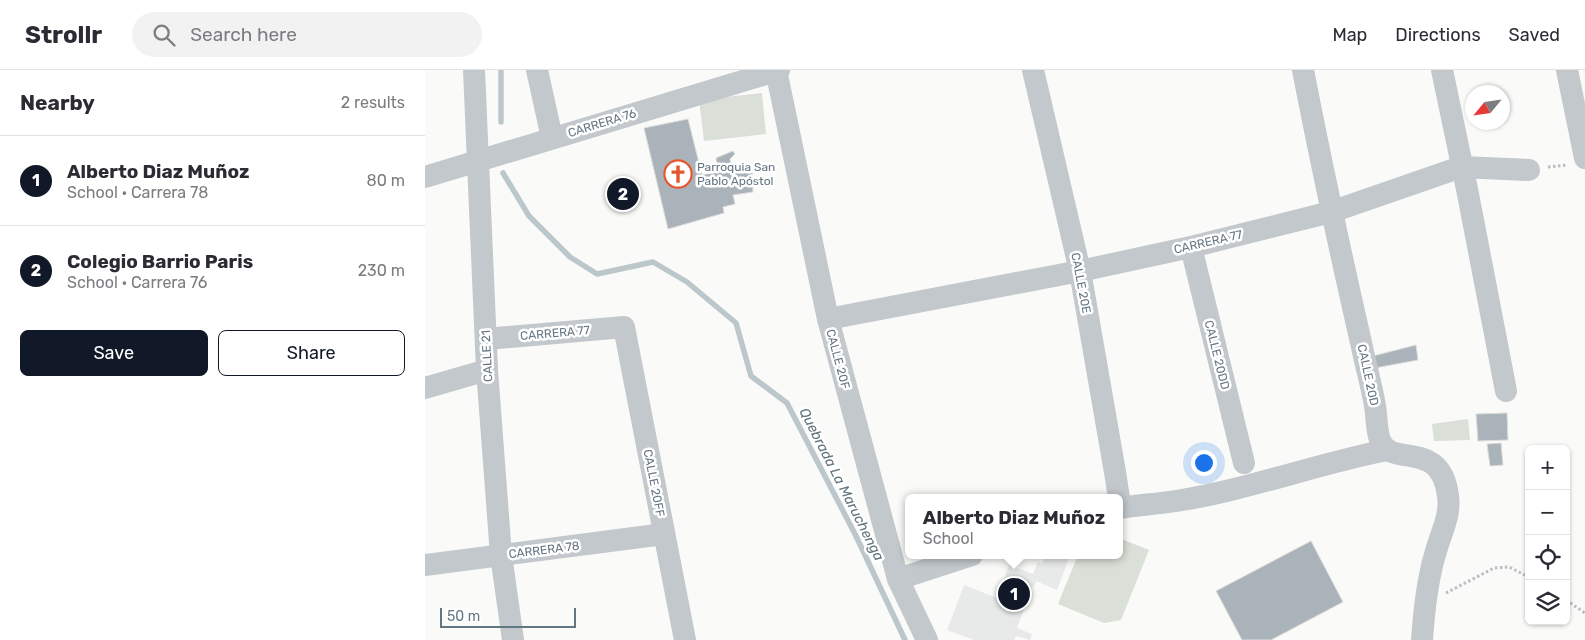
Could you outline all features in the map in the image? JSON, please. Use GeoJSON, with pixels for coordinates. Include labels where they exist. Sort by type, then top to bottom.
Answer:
{"type":"FeatureCollection","features":[{"type":"Feature","properties":{"kind":"street","name":"CALLE 21"},"geometry":{"type":"LineString","coordinates":[[474,70],[487,370],[501,555],[513,640]]}},
{"type":"Feature","properties":{"kind":"street"},"geometry":{"type":"LineString","coordinates":[[537,70],[552,138]]}},
{"type":"Feature","properties":{"kind":"street","name":"CARRERA 76"},"geometry":{"type":"LineString","coordinates":[[425,177],[777,70]]}},
{"type":"Feature","properties":{"kind":"street","name":"CALLE 20F"},"geometry":{"type":"LineString","coordinates":[[777,70],[828,319],[898,579],[927,640]]}},
{"type":"Feature","properties":{"kind":"street","name":"CALLE 20E"},"geometry":{"type":"LineString","coordinates":[[1033,70],[1079,271],[1118,494]]}},
{"type":"Feature","properties":{"kind":"street","name":"CALLE 20D"},"geometry":{"type":"LineString","coordinates":[[1303,70],[1331,212],[1375,406],[1380,442],[1387,450]]}},
{"type":"Feature","properties":{"kind":"street"},"geometry":{"type":"LineString","coordinates":[[1442,70],[1506,391]]}},
{"type":"Feature","properties":{"kind":"street"},"geometry":{"type":"LineString","coordinates":[[1567,70],[1580,161]]}},
{"type":"Feature","properties":{"kind":"street","name":"CARRERA 77"},"geometry":{"type":"LineString","coordinates":[[828,319],[1079,271],[1191,247],[1331,212],[1461,167],[1529,170]]}},
{"type":"Feature","properties":{"kind":"street","name":"CALLE 20DD"},"geometry":{"type":"LineString","coordinates":[[1191,247],[1244,463]]}},
{"type":"Feature","properties":{"kind":"street","name":"CARRERA 77"},"geometry":{"type":"LineString","coordinates":[[486,339],[624,327]]}},
{"type":"Feature","properties":{"kind":"street","name":"CALLE 20FF"},"geometry":{"type":"LineString","coordinates":[[624,327],[685,640]]}},
{"type":"Feature","properties":{"kind":"street"},"geometry":{"type":"LineString","coordinates":[[425,388],[487,370]]}},
{"type":"Feature","properties":{"kind":"street"},"geometry":{"type":"LineString","coordinates":[[1123,504],[1176,501],[1247,485],[1344,458],[1387,450],[1421,458],[1437,466],[1443,475],[1449,498],[1446,523],[1436,551],[1425,603],[1422,640]]}},
{"type":"Feature","properties":{"kind":"street","name":"CARRERA 78"},"geometry":{"type":"LineString","coordinates":[[425,565],[664,534]]}},
{"type":"Feature","properties":{"kind":"street"},"geometry":{"type":"LineString","coordinates":[[898,579],[960,559]]}},
{"type":"Feature","properties":{"kind":"path"},"geometry":{"type":"LineString","coordinates":[[1529,170],[1580,161]]}},
{"type":"Feature","properties":{"kind":"path"},"geometry":{"type":"LineString","coordinates":[[1425,603],[1494,568],[1509,567],[1525,575]]}},
{"type":"Feature","properties":{"kind":"path"},"geometry":{"type":"LineString","coordinates":[[1570,603],[1585,613]]}},
{"type":"Feature","properties":{"kind":"shaded area"},"geometry":{"type":"Polygon","coordinates":[[[762,93],[766,134],[704,141],[699,100],[762,93]]]}},
{"type":"Feature","properties":{"kind":"shaded area"},"geometry":{"type":"Polygon","coordinates":[[[1468,419],[1470,440],[1434,441],[1432,424],[1468,419]]]}},
{"type":"Feature","properties":{"kind":"shaded area"},"geometry":{"type":"Polygon","coordinates":[[[1123,540],[1149,550],[1121,620],[1104,623],[1058,604],[1076,559],[1123,559],[1123,540]]]}},
{"type":"Feature","properties":{"kind":"shaded area"},"geometry":{"type":"Polygon","coordinates":[[[1044,559],[1069,559],[1057,590],[1036,581],[1032,587],[1017,628],[1032,634],[1030,640],[1016,636],[1014,640],[974,640],[947,630],[964,585],[997,598],[1009,565],[1033,574],[1038,562],[1042,564],[1044,559]]]}},
{"type":"Feature","properties":{"kind":"building","name":"Parroquia San Pablo Apóstol"},"geometry":{"type":"Polygon","coordinates":[[[688,119],[702,175],[718,172],[716,158],[733,151],[735,154],[730,159],[733,172],[752,171],[753,192],[733,195],[735,204],[723,207],[724,213],[668,229],[644,128],[688,119]]]}},
{"type":"Feature","properties":{"kind":"building"},"geometry":{"type":"Polygon","coordinates":[[[1416,345],[1418,360],[1375,368],[1373,356],[1416,345]]]}},
{"type":"Feature","properties":{"kind":"building"},"geometry":{"type":"Polygon","coordinates":[[[1507,413],[1508,440],[1478,441],[1476,414],[1507,413]]]}},
{"type":"Feature","properties":{"kind":"building"},"geometry":{"type":"Polygon","coordinates":[[[1501,443],[1503,465],[1490,466],[1487,444],[1501,443]]]}},
{"type":"Feature","properties":{"kind":"building"},"geometry":{"type":"Polygon","coordinates":[[[1311,541],[1343,602],[1271,640],[1242,640],[1216,591],[1311,541]]]}},
{"type":"Feature","properties":{"kind":"waterway","name":"Quebrada La Maruchenga"},"geometry":{"type":"LineString","coordinates":[[501,70],[501,122]]}},
{"type":"Feature","properties":{"kind":"waterway","name":"Quebrada La Maruchenga"},"geometry":{"type":"LineString","coordinates":[[503,173],[529,216],[570,257],[597,274],[653,262],[687,282],[736,323],[751,376],[787,403],[856,536],[905,640]]}},
{"type":"Feature","properties":{"kind":"place","name":"Parroquia San Pablo Apóstol"},"geometry":{"type":"Point","coordinates":[678,174]}},
{"type":"Feature","properties":{"kind":"place","name":"Colegio Barrio Paris"},"geometry":{"type":"Point","coordinates":[623,194]}},
{"type":"Feature","properties":{"kind":"place","name":"Alberto Diaz Muñoz"},"geometry":{"type":"Point","coordinates":[1014,594]}}]}
